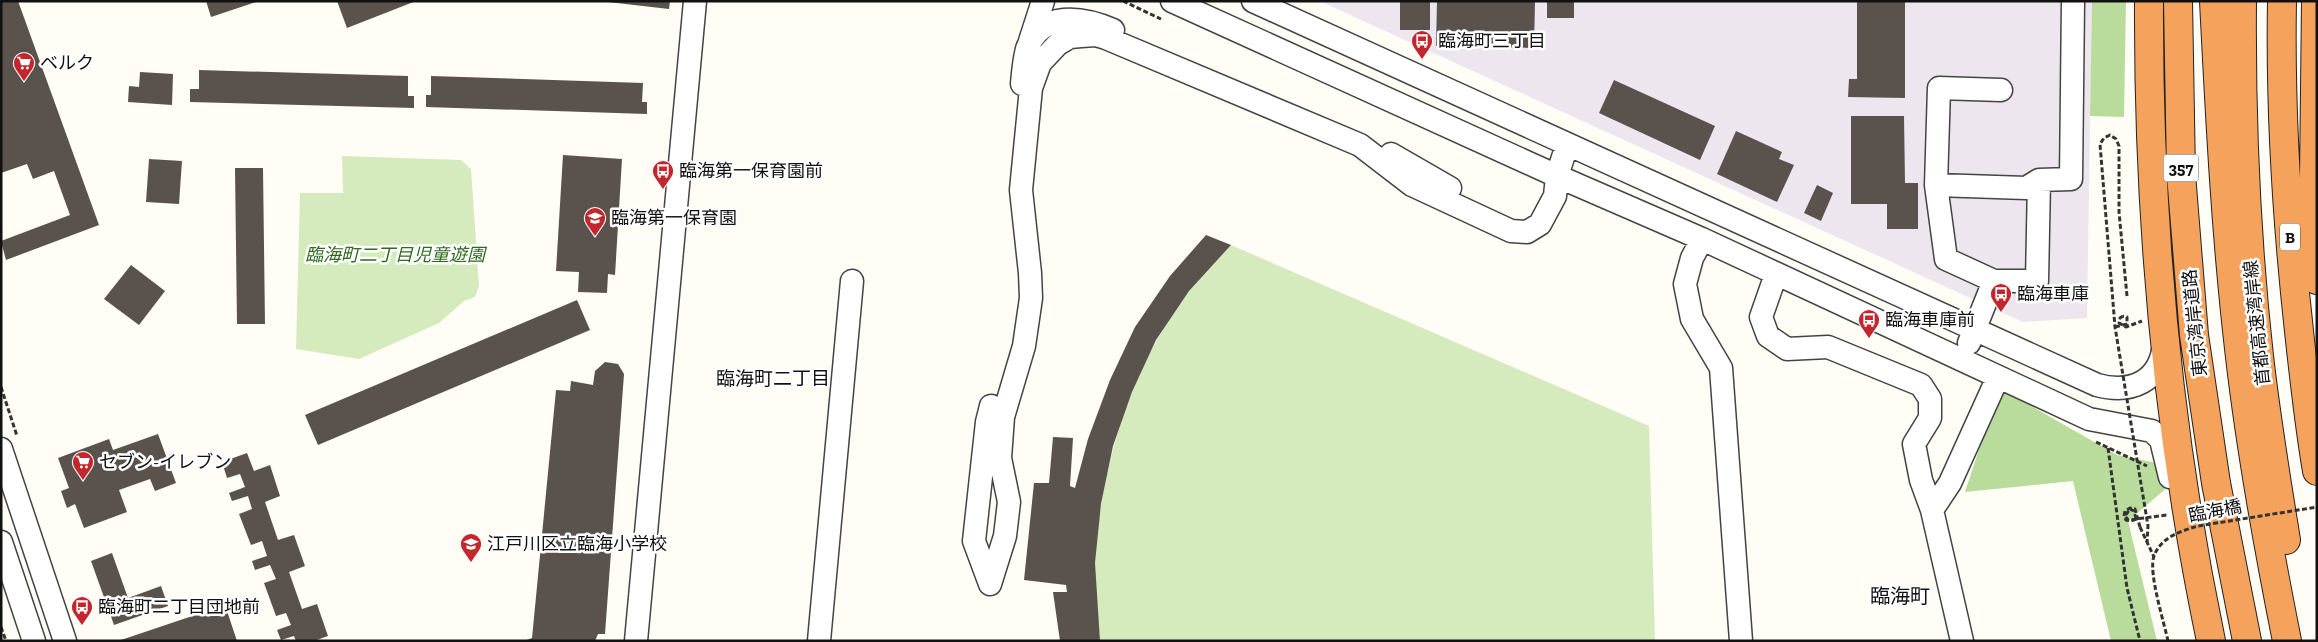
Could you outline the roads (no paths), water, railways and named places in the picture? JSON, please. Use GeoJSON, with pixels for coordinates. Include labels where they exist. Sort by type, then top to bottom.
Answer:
{"type":"FeatureCollection","features":[{"type":"Feature","properties":{"kind":"highway"},"geometry":{"type":"LineString","coordinates":[[2149,1],[2148,80],[2154,327],[2179,455],[2200,586],[2212,641]]}},
{"type":"Feature","properties":{"kind":"highway","name":"東京湾岸道路"},"geometry":{"type":"LineString","coordinates":[[2178,1],[2181,174],[2194,335],[2216,483],[2246,641]]}},
{"type":"Feature","properties":{"kind":"highway"},"geometry":{"type":"LineString","coordinates":[[2214,1],[2223,162],[2240,356],[2252,453],[2286,641]]}},
{"type":"Feature","properties":{"kind":"highway"},"geometry":{"type":"LineString","coordinates":[[2222,1],[2248,308],[2259,356]]}},
{"type":"Feature","properties":{"kind":"highway","name":"首都高速湾岸線"},"geometry":{"type":"LineString","coordinates":[[2242,1],[2244,162],[2259,356],[2287,545],[2306,641]]}},
{"type":"Feature","properties":{"kind":"highway","name":"B"},"geometry":{"type":"LineString","coordinates":[[2282,1],[2283,127],[2288,214],[2305,381],[2317,470]]}},
{"type":"Feature","properties":{"kind":"highway"},"geometry":{"type":"LineString","coordinates":[[2316,1],[2314,177],[2317,280]]}},
{"type":"Feature","properties":{"kind":"highway"},"geometry":{"type":"LineString","coordinates":[[2317,309],[2315,334],[2317,357]]}},
{"type":"Feature","properties":{"kind":"street"},"geometry":{"type":"LineString","coordinates":[[636,641],[695,1]]}},
{"type":"Feature","properties":{"kind":"street"},"geometry":{"type":"LineString","coordinates":[[1043,1],[1028,49],[1010,190],[1018,262],[1015,314],[1008,351],[987,422],[974,541],[990,584],[1005,536],[1009,502],[1000,458],[1003,417],[1024,346],[1031,298],[1021,190],[1031,88],[1040,63],[1058,44],[1070,37],[1106,38],[1360,145],[1412,185],[1512,231],[1527,232],[1535,229],[1540,224],[1555,196],[1557,176],[1567,145]]}},
{"type":"Feature","properties":{"kind":"street"},"geometry":{"type":"LineString","coordinates":[[1249,38],[1254,1],[1276,7],[1567,145],[2096,385],[2122,389],[2145,380],[2157,368],[2163,354],[2154,327]]}},
{"type":"Feature","properties":{"kind":"street"},"geometry":{"type":"LineString","coordinates":[[1936,185],[2026,188],[2039,180],[2071,180],[2072,1]]}},
{"type":"Feature","properties":{"kind":"street"},"geometry":{"type":"LineString","coordinates":[[1249,38],[1276,7]]}},
{"type":"Feature","properties":{"kind":"street"},"geometry":{"type":"LineString","coordinates":[[1168,11],[1249,38],[1702,239],[2089,419],[2152,431],[2161,440],[2166,452],[2176,511],[2200,586]]}},
{"type":"Feature","properties":{"kind":"street"},"geometry":{"type":"LineString","coordinates":[[1028,49],[1033,38],[1040,30],[1056,22],[1071,18],[1095,23],[1360,135],[1435,181],[1518,220],[1531,218],[1545,192],[1557,176]]}},
{"type":"Feature","properties":{"kind":"street"},"geometry":{"type":"LineString","coordinates":[[2001,90],[1939,88],[1936,185],[1946,259],[1994,281],[2037,282],[2039,180]]}},
{"type":"Feature","properties":{"kind":"street"},"geometry":{"type":"LineString","coordinates":[[1702,239],[1692,258],[1686,284],[1692,319],[1721,368],[1741,641]]}},
{"type":"Feature","properties":{"kind":"street"},"geometry":{"type":"LineString","coordinates":[[1776,274],[1761,317],[1768,336],[1786,349],[1828,347],[1920,385],[1930,399],[1930,418],[1914,444],[1921,480],[1932,510],[1962,641]]}},
{"type":"Feature","properties":{"kind":"street"},"geometry":{"type":"LineString","coordinates":[[819,641],[852,281]]}},
{"type":"Feature","properties":{"kind":"street"},"geometry":{"type":"LineString","coordinates":[[1962,360],[1994,281]]}},
{"type":"Feature","properties":{"kind":"street"},"geometry":{"type":"LineString","coordinates":[[1932,510],[1950,483],[2006,381],[2028,354]]}},
{"type":"Feature","properties":{"kind":"street"},"geometry":{"type":"LineString","coordinates":[[1,449],[65,641]]}},
{"type":"Feature","properties":{"kind":"street"},"geometry":{"type":"LineString","coordinates":[[1,542],[34,641]]}},
{"type":"Feature","properties":{"kind":"place","name":"臨海町三丁目"},"geometry":{"type":"Point","coordinates":[1422,60]}},
{"type":"Feature","properties":{"kind":"place","name":"ベルク"},"geometry":{"type":"Point","coordinates":[24,82]}},
{"type":"Feature","properties":{"kind":"place","name":"臨海第一保育園前"},"geometry":{"type":"Point","coordinates":[663,190]}},
{"type":"Feature","properties":{"kind":"place","name":"臨海第一保育園"},"geometry":{"type":"Point","coordinates":[595,237]}},
{"type":"Feature","properties":{"kind":"place","name":"臨海車庫"},"geometry":{"type":"Point","coordinates":[2001,313]}},
{"type":"Feature","properties":{"kind":"place","name":"臨海車庫前"},"geometry":{"type":"Point","coordinates":[1869,339]}},
{"type":"Feature","properties":{"kind":"place","name":"セブン-イレブン"},"geometry":{"type":"Point","coordinates":[83,481]}},
{"type":"Feature","properties":{"kind":"place","name":"江戸川区立臨海小学校"},"geometry":{"type":"Point","coordinates":[471,563]}},
{"type":"Feature","properties":{"kind":"place","name":"臨海町二丁目団地前"},"geometry":{"type":"Point","coordinates":[82,626]}},
{"type":"Feature","properties":{"kind":"district","name":"臨海町二丁目"},"geometry":{"type":"Point","coordinates":[773,378]}},
{"type":"Feature","properties":{"kind":"district","name":"臨海町"},"geometry":{"type":"Point","coordinates":[1900,596]}},
{"type":"Feature","properties":{"kind":"park label","name":"臨海町二丁目児童遊園"},"geometry":{"type":"Point","coordinates":[395,255]}}]}
